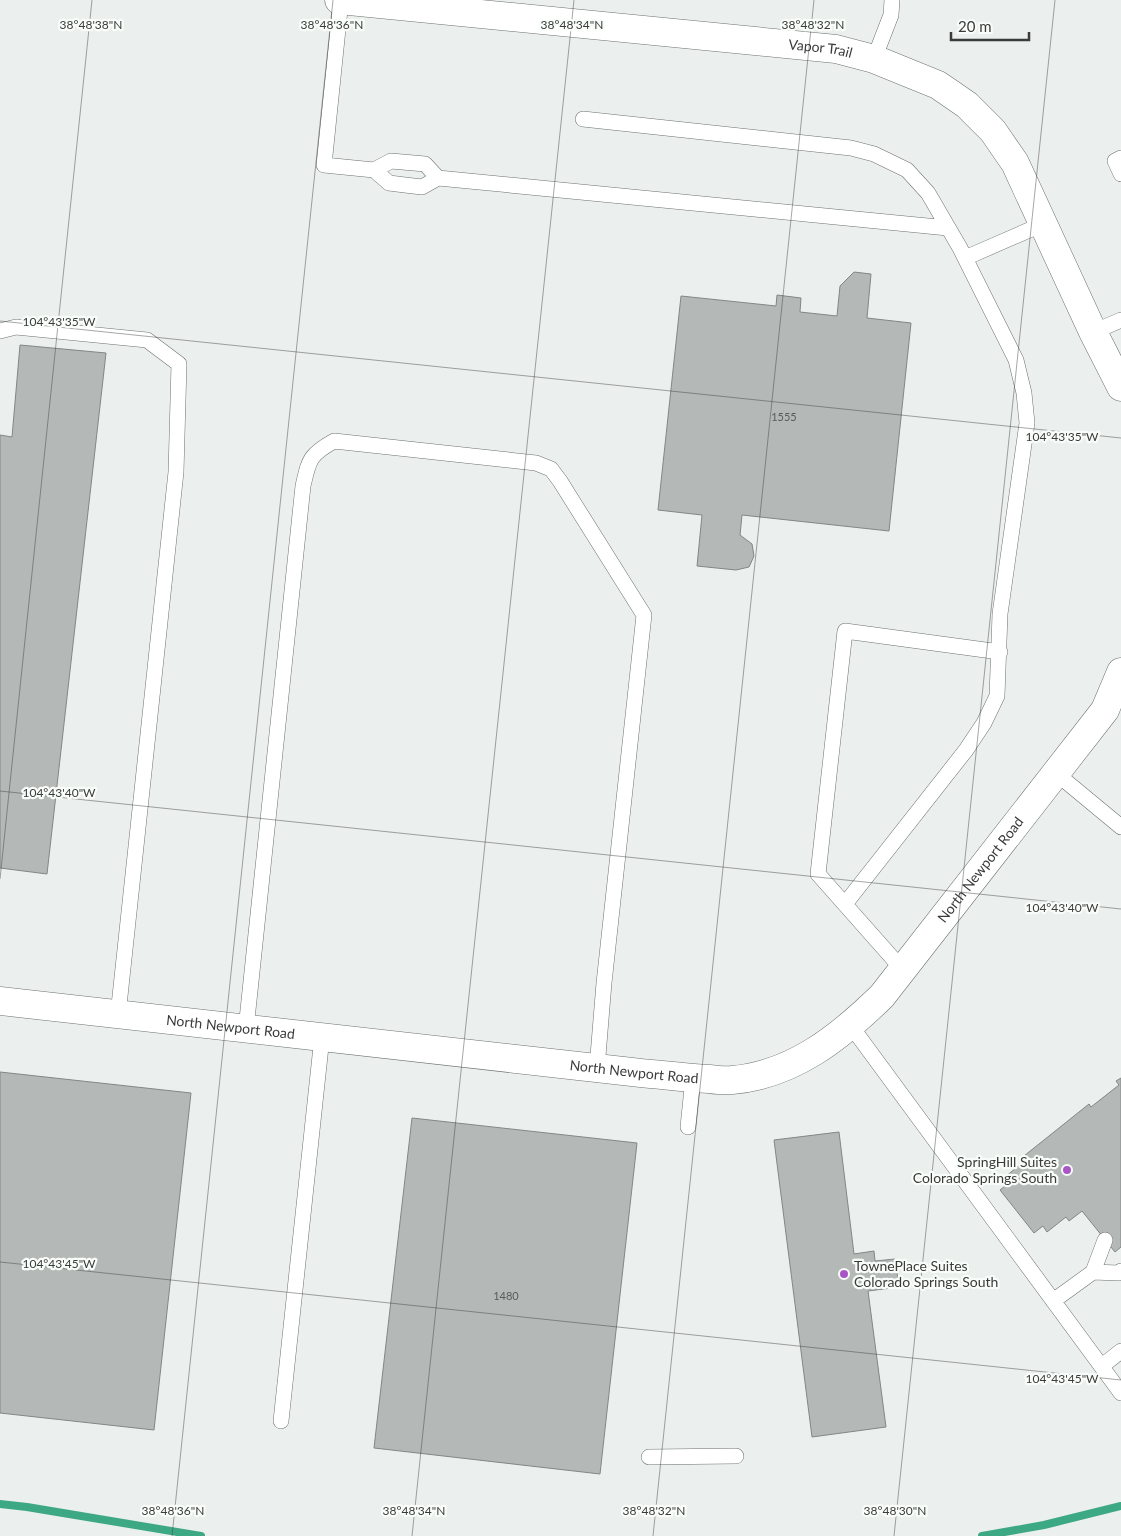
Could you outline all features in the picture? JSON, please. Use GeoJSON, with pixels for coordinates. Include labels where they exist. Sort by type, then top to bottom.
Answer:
{"type":"FeatureCollection","features":[{"type":"Feature","properties":{"kind":"street","name":"Vapor Trail"},"geometry":{"type":"LineString","coordinates":[[340,0],[836,49],[874,59],[938,85],[973,112],[993,131],[1015,163],[1093,332],[1121,387]]}},
{"type":"Feature","properties":{"kind":"street","name":"North Newport Road"},"geometry":{"type":"LineString","coordinates":[[0,1001],[693,1078],[732,1080],[756,1076],[789,1066],[810,1054],[851,1026],[882,996],[1113,704],[1121,672]]}},
{"type":"Feature","properties":{"kind":"lane"},"geometry":{"type":"LineString","coordinates":[[340,0],[324,165],[374,170],[392,161],[425,164],[438,178]]}},
{"type":"Feature","properties":{"kind":"lane"},"geometry":{"type":"LineString","coordinates":[[874,59],[891,15],[892,0]]}},
{"type":"Feature","properties":{"kind":"lane"},"geometry":{"type":"LineString","coordinates":[[583,120],[851,148],[874,154],[907,170],[928,193],[965,258],[1016,360],[1024,393],[1027,423],[1000,614],[997,696],[984,723],[966,750],[845,904]]}},
{"type":"Feature","properties":{"kind":"lane"},"geometry":{"type":"LineString","coordinates":[[1121,158],[1115,160],[1121,174]]}},
{"type":"Feature","properties":{"kind":"lane"},"geometry":{"type":"LineString","coordinates":[[374,170],[389,183],[422,187],[438,178],[948,228]]}},
{"type":"Feature","properties":{"kind":"lane"},"geometry":{"type":"LineString","coordinates":[[965,258],[1043,224]]}},
{"type":"Feature","properties":{"kind":"lane"},"geometry":{"type":"LineString","coordinates":[[1093,332],[1121,320]]}},
{"type":"Feature","properties":{"kind":"lane"},"geometry":{"type":"LineString","coordinates":[[0,331],[16,327],[147,340],[179,364],[176,472],[118,1014]]}},
{"type":"Feature","properties":{"kind":"lane"},"geometry":{"type":"LineString","coordinates":[[246,1029],[303,486],[308,463],[318,450],[334,441],[536,463],[551,469],[560,481],[644,615],[604,983],[597,1068]]}},
{"type":"Feature","properties":{"kind":"lane"},"geometry":{"type":"LineString","coordinates":[[903,970],[818,874],[845,631],[1000,652]]}},
{"type":"Feature","properties":{"kind":"lane"},"geometry":{"type":"LineString","coordinates":[[1057,774],[1121,827]]}},
{"type":"Feature","properties":{"kind":"lane"},"geometry":{"type":"LineString","coordinates":[[851,1026],[1121,1393]]}},
{"type":"Feature","properties":{"kind":"lane"},"geometry":{"type":"LineString","coordinates":[[281,1421],[322,1037]]}},
{"type":"Feature","properties":{"kind":"lane"},"geometry":{"type":"LineString","coordinates":[[688,1127],[693,1078]]}},
{"type":"Feature","properties":{"kind":"lane"},"geometry":{"type":"LineString","coordinates":[[1053,1301],[1093,1272],[1105,1240]]}},
{"type":"Feature","properties":{"kind":"lane"},"geometry":{"type":"LineString","coordinates":[[1093,1272],[1118,1273],[1121,1271]]}},
{"type":"Feature","properties":{"kind":"lane"},"geometry":{"type":"LineString","coordinates":[[1102,1366],[1121,1351]]}},
{"type":"Feature","properties":{"kind":"lane"},"geometry":{"type":"LineString","coordinates":[[649,1457],[736,1456]]}},
{"type":"Feature","properties":{"kind":"building"},"geometry":{"type":"Polygon","coordinates":[[[854,272],[871,274],[867,318],[911,323],[889,531],[742,515],[740,535],[752,544],[754,556],[749,567],[736,570],[697,566],[702,515],[658,510],[681,296],[776,306],[777,295],[801,298],[800,312],[837,316],[840,286],[854,272]]]}},
{"type":"Feature","properties":{"kind":"building"},"geometry":{"type":"Polygon","coordinates":[[[20,345],[106,353],[47,874],[0,868],[0,435],[12,437],[20,345]]]}},
{"type":"Feature","properties":{"kind":"building"},"geometry":{"type":"Polygon","coordinates":[[[0,1072],[191,1093],[154,1430],[0,1413],[0,1072]]]}},
{"type":"Feature","properties":{"kind":"building","name":"SpringHill Suites Colorado Springs South"},"geometry":{"type":"Polygon","coordinates":[[[1121,1078],[1121,1247],[1115,1252],[1082,1211],[1069,1221],[1066,1217],[1047,1232],[1043,1226],[1034,1233],[1000,1190],[1010,1182],[1005,1177],[1022,1163],[1019,1160],[1089,1104],[1091,1107],[1119,1085],[1116,1081],[1121,1078]]]}},
{"type":"Feature","properties":{"kind":"building"},"geometry":{"type":"Polygon","coordinates":[[[412,1118],[637,1143],[600,1474],[374,1448],[412,1118]]]}},
{"type":"Feature","properties":{"kind":"building","name":"TownePlace Suites Colorado Springs South"},"geometry":{"type":"Polygon","coordinates":[[[839,1132],[854,1254],[874,1251],[875,1261],[895,1259],[899,1287],[868,1291],[886,1427],[812,1437],[774,1140],[839,1132]]]}},
{"type":"Feature","properties":{"kind":"waterway"},"geometry":{"type":"LineString","coordinates":[[0,1504],[201,1536]]}},
{"type":"Feature","properties":{"kind":"waterway"},"geometry":{"type":"LineString","coordinates":[[982,1536],[1044,1525],[1121,1506]]}},
{"type":"Feature","properties":{"kind":"place","name":"SpringHill Suites Colorado Springs South"},"geometry":{"type":"Point","coordinates":[1067,1170]}},
{"type":"Feature","properties":{"kind":"place","name":"TownePlace Suites Colorado Springs South"},"geometry":{"type":"Point","coordinates":[844,1274]}}]}
